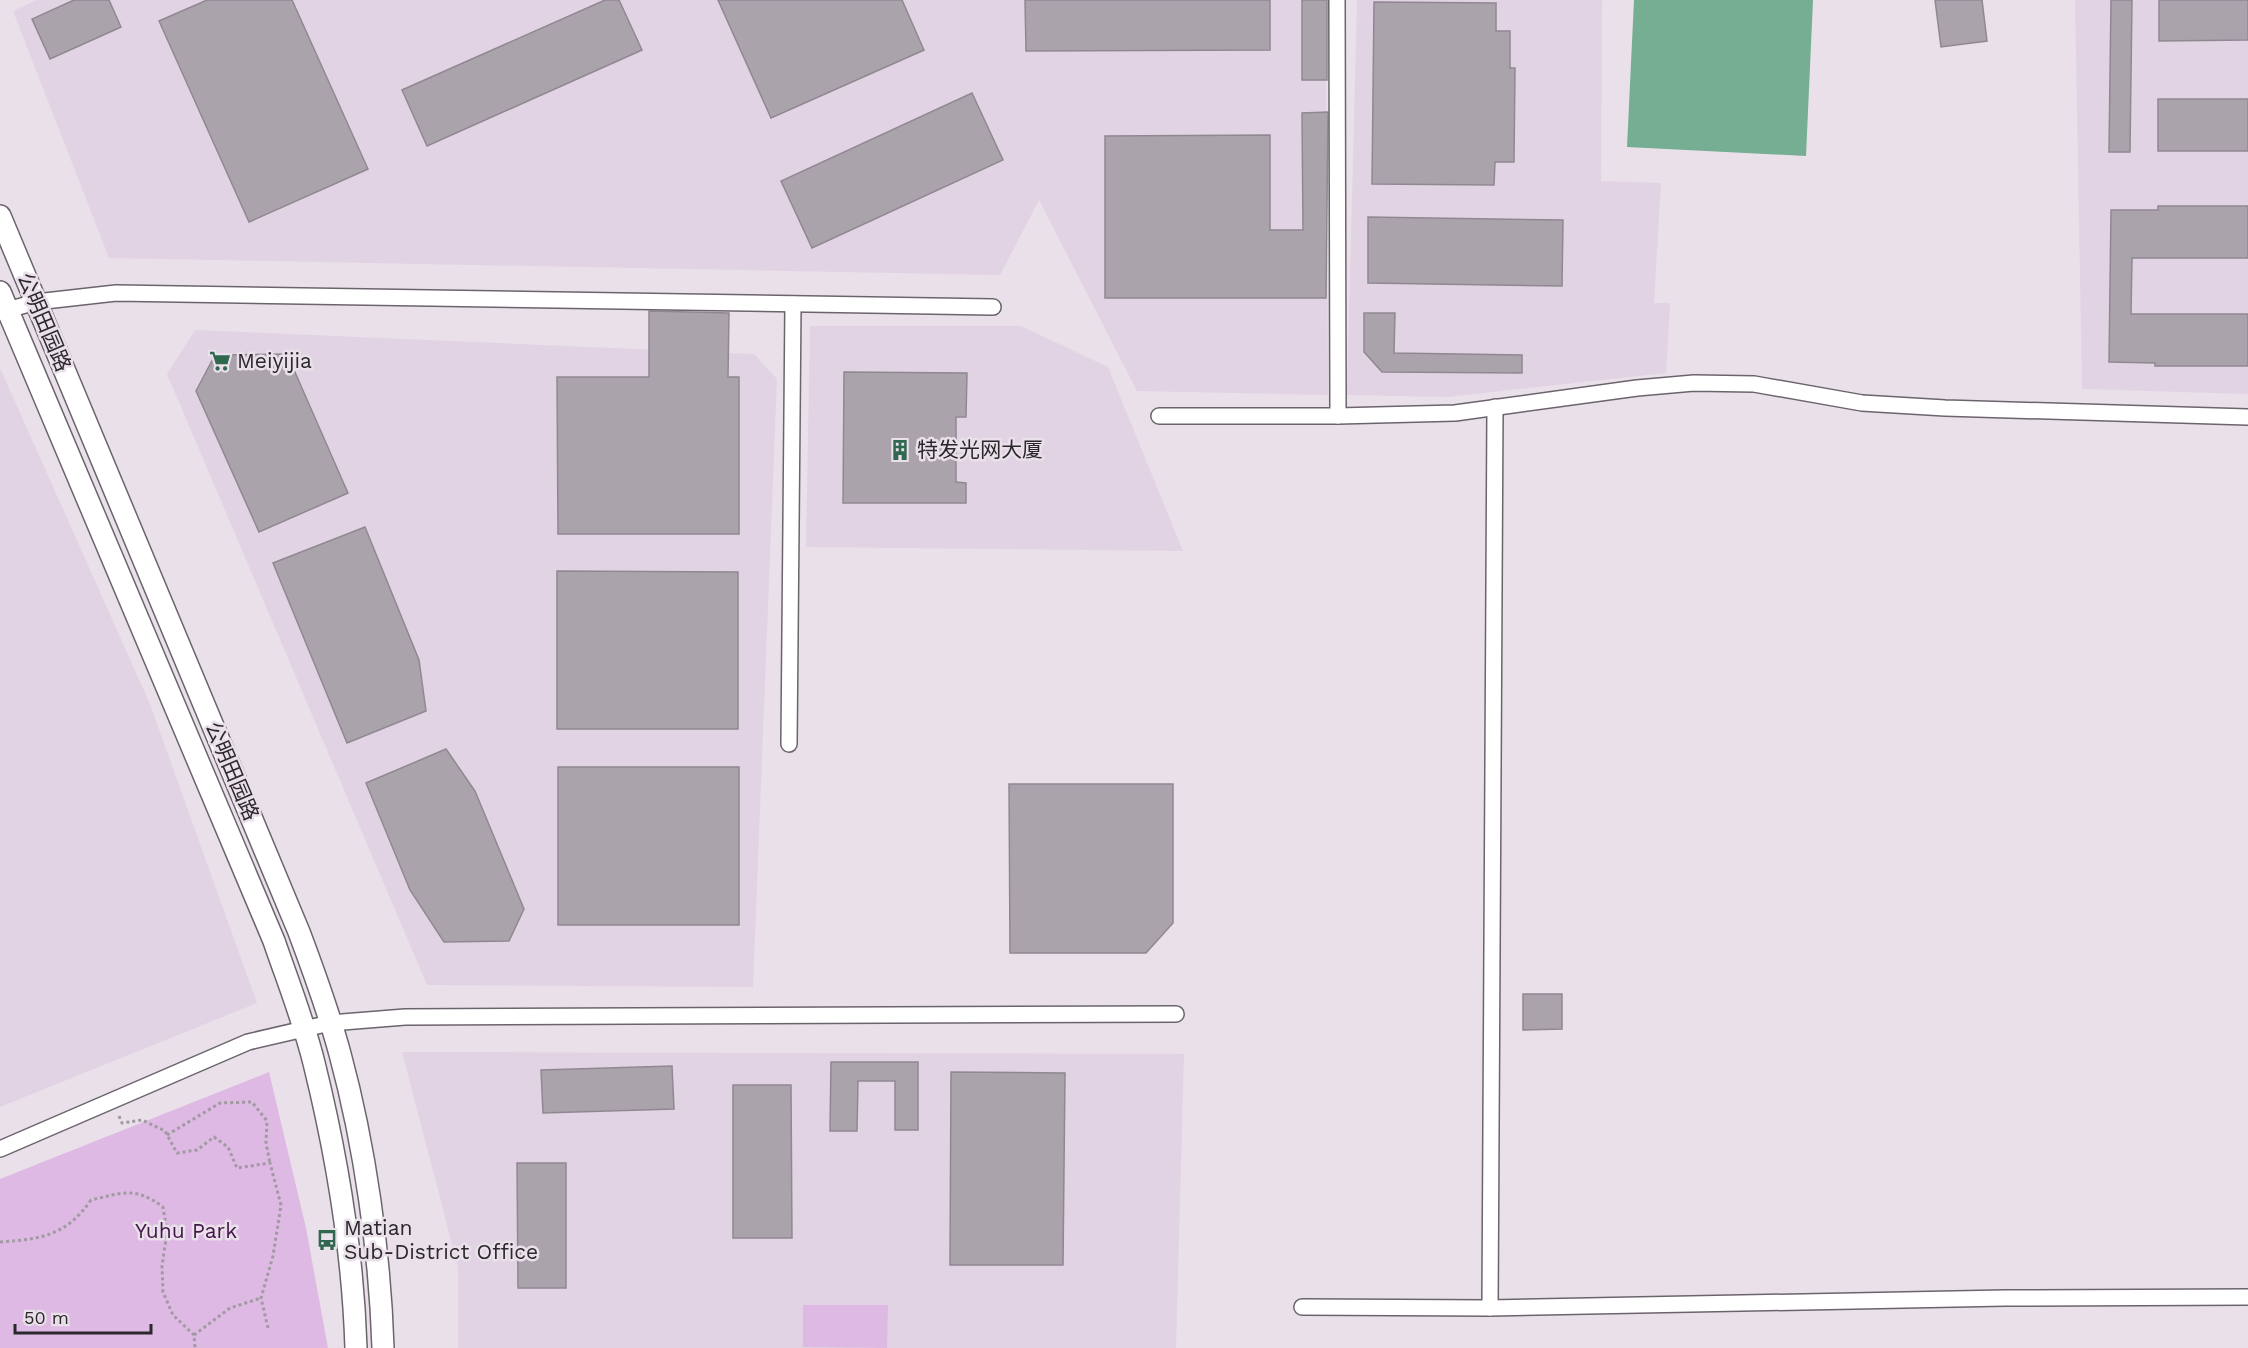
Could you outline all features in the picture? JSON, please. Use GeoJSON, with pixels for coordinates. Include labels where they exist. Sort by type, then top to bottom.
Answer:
{"type":"FeatureCollection","features":[{"type":"Feature","properties":{"kind":"street"},"geometry":{"type":"LineString","coordinates":[[1337,0],[1338,416]]}},
{"type":"Feature","properties":{"kind":"street","name":"公明田园路"},"geometry":{"type":"LineString","coordinates":[[0,216],[299,932],[330,1023],[340,1054],[362,1156],[375,1245],[383,1348]]}},
{"type":"Feature","properties":{"kind":"street"},"geometry":{"type":"LineString","coordinates":[[2,305],[116,293],[993,307]]}},
{"type":"Feature","properties":{"kind":"street"},"geometry":{"type":"LineString","coordinates":[[789,744],[793,304]]}},
{"type":"Feature","properties":{"kind":"street","name":"公明田园路"},"geometry":{"type":"LineString","coordinates":[[2,305],[274,941],[304,1029],[314,1061],[333,1149],[348,1248],[356,1348]]}},
{"type":"Feature","properties":{"kind":"street"},"geometry":{"type":"LineString","coordinates":[[1159,416],[1338,416],[1455,413],[1637,388],[1754,384],[1874,404],[2248,417]]}},
{"type":"Feature","properties":{"kind":"street"},"geometry":{"type":"LineString","coordinates":[[1490,1308],[1495,407]]}},
{"type":"Feature","properties":{"kind":"street"},"geometry":{"type":"LineString","coordinates":[[0,1149],[248,1042],[330,1023],[405,1017],[1176,1014]]}},
{"type":"Feature","properties":{"kind":"street"},"geometry":{"type":"LineString","coordinates":[[1302,1307],[1490,1308],[2005,1298],[2248,1297]]}},
{"type":"Feature","properties":{"kind":"path"},"geometry":{"type":"LineString","coordinates":[[112,1101],[122,1123],[142,1120],[165,1131],[177,1153],[197,1150],[214,1137],[228,1147],[237,1168],[270,1163]]}},
{"type":"Feature","properties":{"kind":"path"},"geometry":{"type":"LineString","coordinates":[[167,1135],[220,1103],[252,1102],[267,1121],[266,1143],[281,1205],[273,1256],[261,1298],[268,1328]]}},
{"type":"Feature","properties":{"kind":"path"},"geometry":{"type":"LineString","coordinates":[[0,1242],[34,1240],[60,1231],[81,1214],[91,1200],[128,1192],[148,1196],[163,1207],[167,1232],[162,1266],[163,1292],[173,1315],[194,1335],[195,1348]]}},
{"type":"Feature","properties":{"kind":"path"},"geometry":{"type":"LineString","coordinates":[[194,1335],[230,1308],[261,1298]]}},
{"type":"Feature","properties":{"kind":"shaded area"},"geometry":{"type":"Polygon","coordinates":[[[36,0],[1326,0],[1328,395],[1137,391],[1039,200],[1000,275],[109,258],[13,11],[36,0]]]}},
{"type":"Feature","properties":{"kind":"shaded area"},"geometry":{"type":"Polygon","coordinates":[[[1357,0],[1602,0],[1601,181],[1661,183],[1654,303],[1670,303],[1666,373],[1447,397],[1347,395],[1357,0]]]}},
{"type":"Feature","properties":{"kind":"shaded area"},"geometry":{"type":"Polygon","coordinates":[[[1634,0],[1813,0],[1806,156],[1627,147],[1634,0]]]}},
{"type":"Feature","properties":{"kind":"shaded area"},"geometry":{"type":"Polygon","coordinates":[[[2075,0],[2248,0],[2248,394],[2082,389],[2075,0]]]}},
{"type":"Feature","properties":{"kind":"shaded area"},"geometry":{"type":"Polygon","coordinates":[[[810,326],[1021,326],[1108,367],[1183,551],[806,547],[810,326]]]}},
{"type":"Feature","properties":{"kind":"shaded area"},"geometry":{"type":"Polygon","coordinates":[[[195,330],[754,354],[777,379],[753,987],[427,985],[167,374],[195,330]]]}},
{"type":"Feature","properties":{"kind":"shaded area"},"geometry":{"type":"Polygon","coordinates":[[[0,368],[150,704],[257,1003],[0,1107],[0,368]]]}},
{"type":"Feature","properties":{"kind":"shaded area"},"geometry":{"type":"Polygon","coordinates":[[[402,1052],[1184,1054],[1176,1348],[458,1348],[458,1267],[402,1052]]]}},
{"type":"Feature","properties":{"kind":"green space","name":"Yuhu Park"},"geometry":{"type":"Polygon","coordinates":[[[269,1072],[306,1228],[328,1348],[0,1348],[0,1179],[269,1072]]]}},
{"type":"Feature","properties":{"kind":"green space"},"geometry":{"type":"Polygon","coordinates":[[[803,1305],[888,1305],[887,1348],[803,1347],[803,1305]]]}},
{"type":"Feature","properties":{"kind":"building"},"geometry":{"type":"Polygon","coordinates":[[[74,0],[109,0],[121,27],[50,59],[32,19],[74,0]]]}},
{"type":"Feature","properties":{"kind":"building"},"geometry":{"type":"Polygon","coordinates":[[[207,0],[292,0],[368,169],[249,222],[159,21],[207,0]]]}},
{"type":"Feature","properties":{"kind":"building"},"geometry":{"type":"Polygon","coordinates":[[[605,0],[619,0],[642,50],[427,146],[402,90],[605,0]]]}},
{"type":"Feature","properties":{"kind":"building"},"geometry":{"type":"Polygon","coordinates":[[[718,0],[902,0],[924,50],[771,118],[718,0]]]}},
{"type":"Feature","properties":{"kind":"building"},"geometry":{"type":"Polygon","coordinates":[[[1025,0],[1270,0],[1270,50],[1026,51],[1025,0]]]}},
{"type":"Feature","properties":{"kind":"building"},"geometry":{"type":"Polygon","coordinates":[[[1302,0],[1327,0],[1327,80],[1302,80],[1302,0]]]}},
{"type":"Feature","properties":{"kind":"building"},"geometry":{"type":"Polygon","coordinates":[[[1935,0],[1982,0],[1987,41],[1941,47],[1935,0]]]}},
{"type":"Feature","properties":{"kind":"building"},"geometry":{"type":"Polygon","coordinates":[[[2111,0],[2132,0],[2130,152],[2109,152],[2111,0]]]}},
{"type":"Feature","properties":{"kind":"building"},"geometry":{"type":"Polygon","coordinates":[[[2159,0],[2248,0],[2248,40],[2159,41],[2159,0]]]}},
{"type":"Feature","properties":{"kind":"building"},"geometry":{"type":"Polygon","coordinates":[[[1374,2],[1496,3],[1496,31],[1510,31],[1510,68],[1515,68],[1514,162],[1495,162],[1494,185],[1372,184],[1374,2]]]}},
{"type":"Feature","properties":{"kind":"building"},"geometry":{"type":"Polygon","coordinates":[[[972,93],[1003,160],[812,248],[781,181],[972,93]]]}},
{"type":"Feature","properties":{"kind":"building"},"geometry":{"type":"Polygon","coordinates":[[[2158,99],[2248,99],[2248,151],[2158,151],[2158,99]]]}},
{"type":"Feature","properties":{"kind":"building"},"geometry":{"type":"Polygon","coordinates":[[[1328,112],[1326,298],[1105,298],[1105,136],[1270,135],[1270,230],[1303,230],[1302,113],[1328,112]]]}},
{"type":"Feature","properties":{"kind":"building"},"geometry":{"type":"Polygon","coordinates":[[[2158,206],[2248,206],[2248,258],[2132,258],[2131,314],[2248,314],[2248,366],[2155,366],[2155,363],[2109,362],[2111,210],[2158,210],[2158,206]]]}},
{"type":"Feature","properties":{"kind":"building"},"geometry":{"type":"Polygon","coordinates":[[[1368,217],[1563,220],[1562,286],[1368,283],[1368,217]]]}},
{"type":"Feature","properties":{"kind":"building"},"geometry":{"type":"Polygon","coordinates":[[[649,311],[729,313],[728,377],[739,377],[739,534],[558,534],[557,377],[649,377],[649,311]]]}},
{"type":"Feature","properties":{"kind":"building"},"geometry":{"type":"Polygon","coordinates":[[[1364,313],[1395,313],[1394,353],[1522,355],[1522,373],[1382,372],[1364,352],[1364,313]]]}},
{"type":"Feature","properties":{"kind":"building"},"geometry":{"type":"Polygon","coordinates":[[[287,354],[348,493],[259,532],[196,391],[215,355],[287,354]]]}},
{"type":"Feature","properties":{"kind":"building","name":"特发光网大厦"},"geometry":{"type":"Polygon","coordinates":[[[844,372],[967,373],[966,417],[956,417],[956,482],[966,483],[966,503],[843,503],[844,372]]]}},
{"type":"Feature","properties":{"kind":"building"},"geometry":{"type":"Polygon","coordinates":[[[365,527],[419,660],[426,711],[347,743],[273,563],[365,527]]]}},
{"type":"Feature","properties":{"kind":"building"},"geometry":{"type":"Polygon","coordinates":[[[557,571],[738,572],[738,729],[557,729],[557,571]]]}},
{"type":"Feature","properties":{"kind":"building"},"geometry":{"type":"Polygon","coordinates":[[[446,749],[475,791],[524,909],[509,941],[444,942],[410,890],[366,783],[446,749]]]}},
{"type":"Feature","properties":{"kind":"building"},"geometry":{"type":"Polygon","coordinates":[[[558,767],[739,767],[739,925],[558,925],[558,767]]]}},
{"type":"Feature","properties":{"kind":"building"},"geometry":{"type":"Polygon","coordinates":[[[1009,784],[1173,784],[1173,923],[1146,953],[1010,953],[1009,784]]]}},
{"type":"Feature","properties":{"kind":"building"},"geometry":{"type":"Polygon","coordinates":[[[1523,994],[1562,994],[1562,1029],[1523,1030],[1523,994]]]}},
{"type":"Feature","properties":{"kind":"building"},"geometry":{"type":"Polygon","coordinates":[[[831,1062],[918,1062],[918,1130],[895,1130],[895,1081],[858,1081],[857,1131],[830,1131],[831,1062]]]}},
{"type":"Feature","properties":{"kind":"building"},"geometry":{"type":"Polygon","coordinates":[[[672,1066],[674,1109],[543,1113],[541,1070],[672,1066]]]}},
{"type":"Feature","properties":{"kind":"building"},"geometry":{"type":"Polygon","coordinates":[[[951,1072],[1065,1073],[1063,1265],[950,1265],[951,1072]]]}},
{"type":"Feature","properties":{"kind":"building"},"geometry":{"type":"Polygon","coordinates":[[[733,1085],[791,1085],[792,1238],[733,1238],[733,1085]]]}},
{"type":"Feature","properties":{"kind":"building"},"geometry":{"type":"Polygon","coordinates":[[[517,1163],[566,1163],[566,1288],[518,1288],[517,1163]]]}},
{"type":"Feature","properties":{"kind":"place","name":"Meiyijia"},"geometry":{"type":"Point","coordinates":[220,361]}},
{"type":"Feature","properties":{"kind":"place","name":"特发光网大厦"},"geometry":{"type":"Point","coordinates":[900,450]}},
{"type":"Feature","properties":{"kind":"place","name":"Matian Sub-District Office"},"geometry":{"type":"Point","coordinates":[327,1240]}}]}
